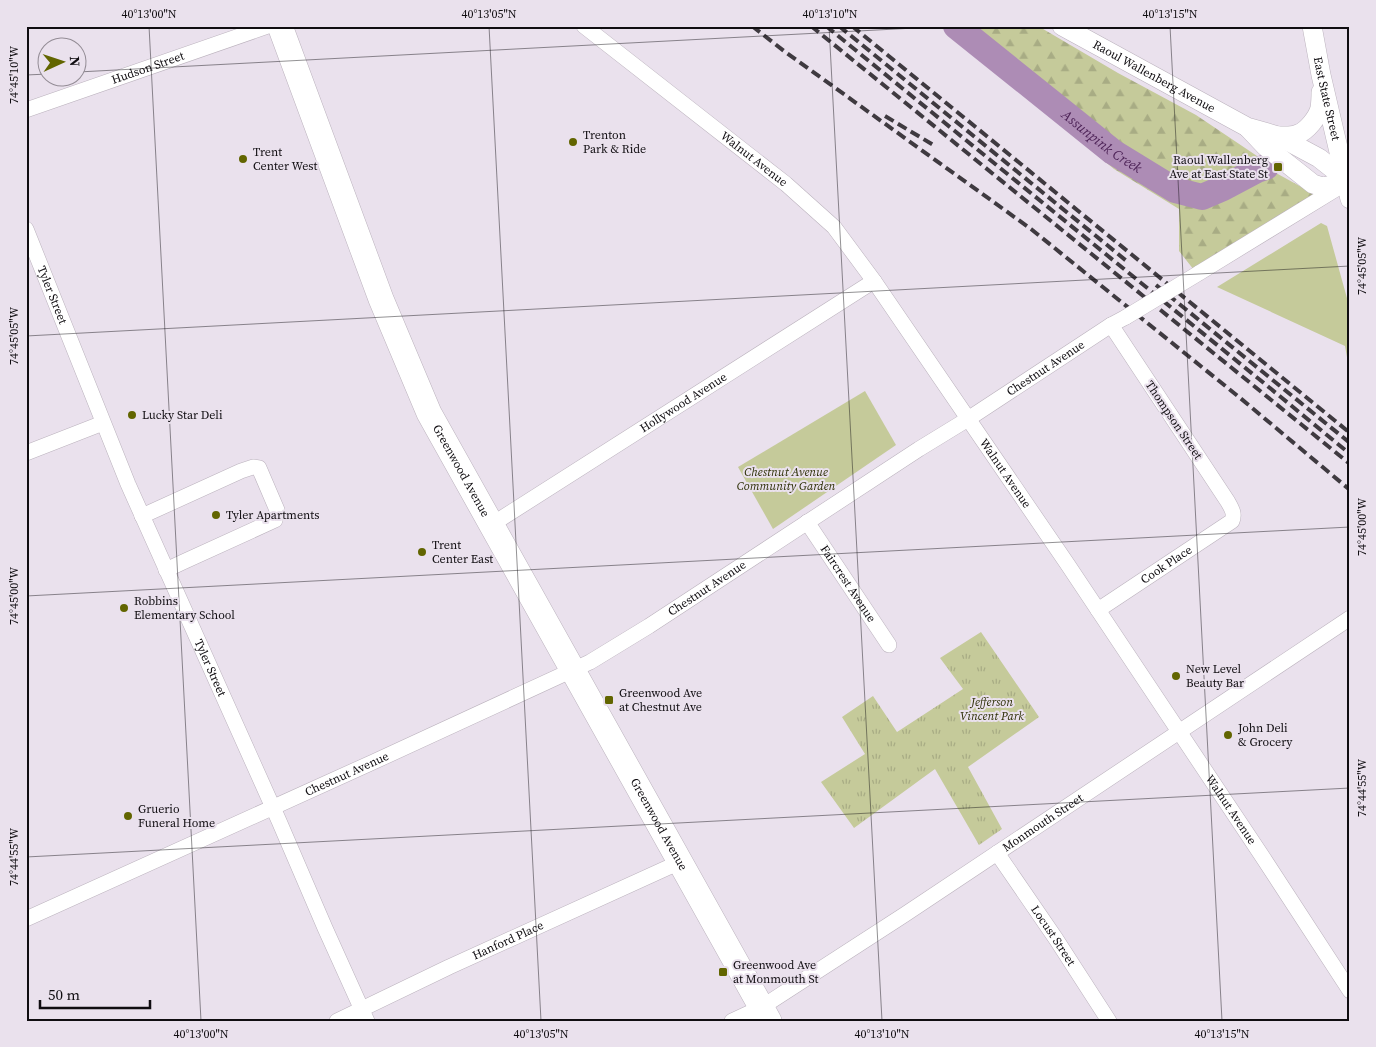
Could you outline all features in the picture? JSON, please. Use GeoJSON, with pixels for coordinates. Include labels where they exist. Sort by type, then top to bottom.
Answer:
{"type":"FeatureCollection","features":[{"type":"Feature","properties":{"kind":"main road","name":"Greenwood Avenue"},"geometry":{"type":"LineString","coordinates":[[280,26],[381,299],[429,413],[766,1014]]}},
{"type":"Feature","properties":{"kind":"street","name":"Hudson Street"},"geometry":{"type":"LineString","coordinates":[[26,110],[268,26]]}},
{"type":"Feature","properties":{"kind":"street","name":"Walnut Avenue"},"geometry":{"type":"LineString","coordinates":[[584,26],[786,184],[834,227],[874,281],[1098,610],[1350,991]]}},
{"type":"Feature","properties":{"kind":"street","name":"Raoul Wallenberg Avenue"},"geometry":{"type":"LineString","coordinates":[[1062,26],[1247,127],[1278,136],[1319,158],[1333,169],[1348,188]]}},
{"type":"Feature","properties":{"kind":"street","name":"East State Street"},"geometry":{"type":"LineString","coordinates":[[1312,26],[1321,75],[1348,188]]}},
{"type":"Feature","properties":{"kind":"street"},"geometry":{"type":"LineString","coordinates":[[1278,136],[1298,134],[1306,129],[1319,112],[1321,106],[1321,75]]}},
{"type":"Feature","properties":{"kind":"street","name":"Raoul Wallenberg Avenue"},"geometry":{"type":"LineString","coordinates":[[1247,127],[1265,146],[1313,184],[1323,187],[1348,188]]}},
{"type":"Feature","properties":{"kind":"street","name":"Chestnut Avenue"},"geometry":{"type":"LineString","coordinates":[[26,919],[273,808],[574,670],[594,659],[649,626],[1111,325],[1348,188]]}},
{"type":"Feature","properties":{"kind":"street","name":"Tyler Street"},"geometry":{"type":"LineString","coordinates":[[26,229],[102,423],[364,1015]]}},
{"type":"Feature","properties":{"kind":"street","name":"Hollywood Avenue"},"geometry":{"type":"LineString","coordinates":[[491,525],[874,281]]}},
{"type":"Feature","properties":{"kind":"street","name":"Thompson Street"},"geometry":{"type":"LineString","coordinates":[[1111,325],[1228,502],[1234,517]]}},
{"type":"Feature","properties":{"kind":"street"},"geometry":{"type":"LineString","coordinates":[[26,453],[102,423]]}},
{"type":"Feature","properties":{"kind":"street"},"geometry":{"type":"LineString","coordinates":[[142,516],[241,471],[252,467],[259,468],[277,510],[275,520],[166,570]]}},
{"type":"Feature","properties":{"kind":"street","name":"Cook Place"},"geometry":{"type":"LineString","coordinates":[[1098,610],[1232,521],[1234,517]]}},
{"type":"Feature","properties":{"kind":"street","name":"Faircrest Avenue"},"geometry":{"type":"LineString","coordinates":[[807,522],[889,644]]}},
{"type":"Feature","properties":{"kind":"street","name":"Monmouth Street"},"geometry":{"type":"LineString","coordinates":[[732,1021],[766,1014],[904,915],[1350,618]]}},
{"type":"Feature","properties":{"kind":"street","name":"Locust Street"},"geometry":{"type":"LineString","coordinates":[[997,853],[1109,1021]]}},
{"type":"Feature","properties":{"kind":"street","name":"Hanford Place"},"geometry":{"type":"LineString","coordinates":[[337,1021],[364,1015],[449,967],[680,862]]}},
{"type":"Feature","properties":{"kind":"green space"},"geometry":{"type":"Polygon","coordinates":[[[940,26],[1038,26],[1118,73],[1196,115],[1260,158],[1276,173],[1316,195],[1194,270],[1179,251],[1179,209],[1114,169],[940,26]]]}},
{"type":"Feature","properties":{"kind":"green space"},"geometry":{"type":"Polygon","coordinates":[[[1321,223],[1327,226],[1350,309],[1350,374],[1345,346],[1217,287],[1321,223]]]}},
{"type":"Feature","properties":{"kind":"green space","name":"Chestnut Avenue Community Garden"},"geometry":{"type":"Polygon","coordinates":[[[865,391],[896,445],[773,529],[738,467],[865,391]]]}},
{"type":"Feature","properties":{"kind":"green space","name":"Jefferson Vincent Park"},"geometry":{"type":"Polygon","coordinates":[[[981,632],[1039,717],[968,767],[1002,829],[979,845],[935,769],[854,828],[821,782],[865,754],[842,717],[873,696],[897,732],[963,689],[940,658],[981,632]]]}},
{"type":"Feature","properties":{"kind":"waterway","name":"Assunpink Creek"},"geometry":{"type":"LineString","coordinates":[[956,26],[1113,152],[1175,190],[1202,197],[1266,167]]}},
{"type":"Feature","properties":{"kind":"railway"},"geometry":{"type":"LineString","coordinates":[[752,26],[1031,229],[1239,397],[1350,490]]}},
{"type":"Feature","properties":{"kind":"railway"},"geometry":{"type":"LineString","coordinates":[[811,26],[1350,464]]}},
{"type":"Feature","properties":{"kind":"railway"},"geometry":{"type":"LineString","coordinates":[[826,26],[1350,454]]}},
{"type":"Feature","properties":{"kind":"railway"},"geometry":{"type":"LineString","coordinates":[[839,26],[1129,263]]}},
{"type":"Feature","properties":{"kind":"railway"},"geometry":{"type":"LineString","coordinates":[[852,26],[1350,433]]}},
{"type":"Feature","properties":{"kind":"railway"},"geometry":{"type":"LineString","coordinates":[[885,116],[935,146]]}},
{"type":"Feature","properties":{"kind":"railway"},"geometry":{"type":"LineString","coordinates":[[1156,285],[1350,443]]}},
{"type":"Feature","properties":{"kind":"place","name":"Trenton Park & Ride"},"geometry":{"type":"Point","coordinates":[573,142]}},
{"type":"Feature","properties":{"kind":"place","name":"Trent Center West"},"geometry":{"type":"Point","coordinates":[243,159]}},
{"type":"Feature","properties":{"kind":"place","name":"Raoul Wallenberg Ave at East State St"},"geometry":{"type":"Point","coordinates":[1278,167]}},
{"type":"Feature","properties":{"kind":"place","name":"Lucky Star Deli"},"geometry":{"type":"Point","coordinates":[132,415]}},
{"type":"Feature","properties":{"kind":"place","name":"Tyler Apartments"},"geometry":{"type":"Point","coordinates":[216,515]}},
{"type":"Feature","properties":{"kind":"place","name":"Trent Center East"},"geometry":{"type":"Point","coordinates":[422,552]}},
{"type":"Feature","properties":{"kind":"place","name":"Robbins Elementary School"},"geometry":{"type":"Point","coordinates":[124,608]}},
{"type":"Feature","properties":{"kind":"place","name":"New Level Beauty Bar"},"geometry":{"type":"Point","coordinates":[1176,676]}},
{"type":"Feature","properties":{"kind":"place","name":"Greenwood Ave at Chestnut Ave"},"geometry":{"type":"Point","coordinates":[609,700]}},
{"type":"Feature","properties":{"kind":"place","name":"John Deli & Grocery"},"geometry":{"type":"Point","coordinates":[1228,735]}},
{"type":"Feature","properties":{"kind":"place","name":"Gruerio Funeral Home"},"geometry":{"type":"Point","coordinates":[128,816]}},
{"type":"Feature","properties":{"kind":"place","name":"Greenwood Ave at Monmouth St"},"geometry":{"type":"Point","coordinates":[723,972]}}]}
